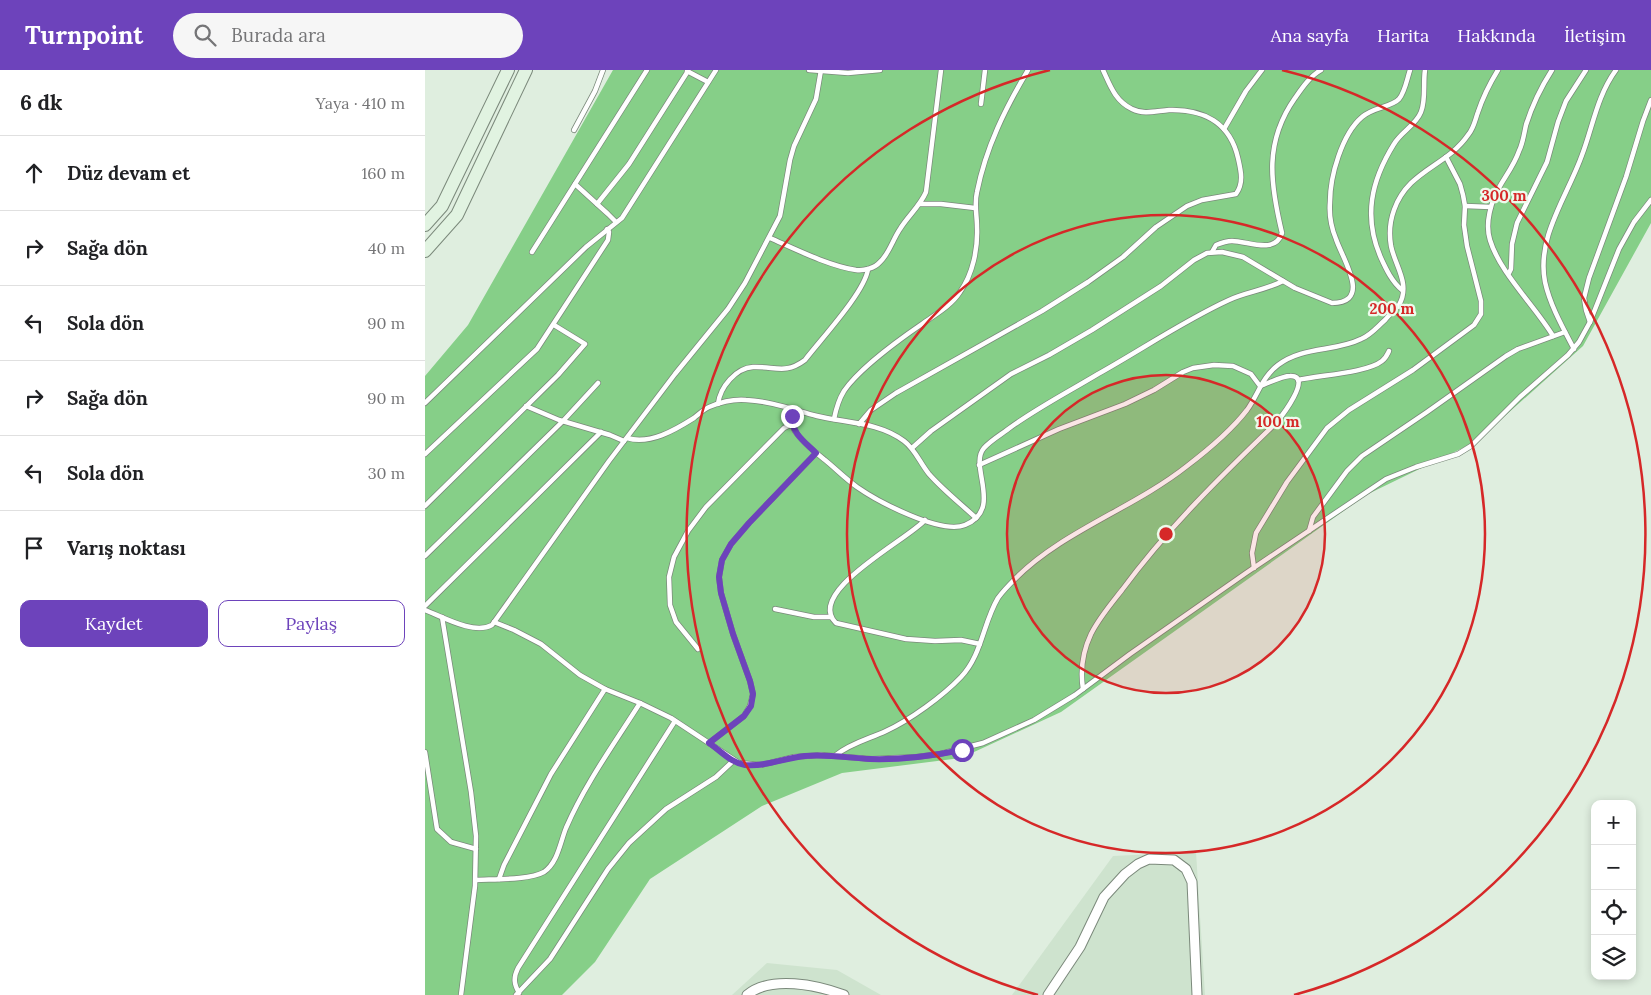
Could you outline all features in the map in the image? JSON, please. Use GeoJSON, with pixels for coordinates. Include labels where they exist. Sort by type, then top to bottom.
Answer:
{"type":"FeatureCollection","features":[{"type":"Feature","properties":{"kind":"street"},"geometry":{"type":"LineString","coordinates":[[425,225],[442,206],[507,70]]}},
{"type":"Feature","properties":{"kind":"street"},"geometry":{"type":"LineString","coordinates":[[425,251],[457,215],[526,70]]}},
{"type":"Feature","properties":{"kind":"street"},"geometry":{"type":"LineString","coordinates":[[1048,995],[1080,947],[1104,898],[1125,874],[1149,858],[1174,860],[1187,869],[1192,882],[1197,995]]}},
{"type":"Feature","properties":{"kind":"street"},"geometry":{"type":"LineString","coordinates":[[747,995],[764,986],[783,984],[811,985],[844,995]]}},
{"type":"Feature","properties":{"kind":"lane"},"geometry":{"type":"LineString","coordinates":[[574,130],[595,91],[603,70]]}},
{"type":"Feature","properties":{"kind":"lane"},"geometry":{"type":"LineString","coordinates":[[532,252],[647,70]]}},
{"type":"Feature","properties":{"kind":"lane"},"geometry":{"type":"LineString","coordinates":[[425,403],[585,247],[622,218],[716,70]]}},
{"type":"Feature","properties":{"kind":"lane"},"geometry":{"type":"LineString","coordinates":[[809,70],[880,70]]}},
{"type":"Feature","properties":{"kind":"lane"},"geometry":{"type":"LineString","coordinates":[[770,238],[826,261],[856,270],[868,268],[882,261],[907,219],[919,204],[928,184],[941,70]]}},
{"type":"Feature","properties":{"kind":"lane"},"geometry":{"type":"LineString","coordinates":[[981,104],[985,70]]}},
{"type":"Feature","properties":{"kind":"lane"},"geometry":{"type":"LineString","coordinates":[[834,419],[841,397],[854,379],[883,354],[948,305],[960,292],[968,277],[976,249],[976,194],[982,169],[994,133],[1028,70]]}},
{"type":"Feature","properties":{"kind":"lane"},"geometry":{"type":"LineString","coordinates":[[859,424],[871,410],[896,393],[1042,311],[1088,282],[1123,257],[1157,227],[1187,206],[1202,200],[1236,194],[1241,184],[1242,176],[1233,141],[1224,129],[1209,118],[1191,112],[1169,110],[1144,112],[1130,108],[1113,93],[1103,70]]}},
{"type":"Feature","properties":{"kind":"lane"},"geometry":{"type":"LineString","coordinates":[[1224,129],[1242,97],[1262,70]]}},
{"type":"Feature","properties":{"kind":"lane"},"geometry":{"type":"LineString","coordinates":[[1212,252],[1216,245],[1231,240],[1267,245],[1275,243],[1280,237],[1282,233],[1271,175],[1274,143],[1292,102],[1308,81],[1321,70]]}},
{"type":"Feature","properties":{"kind":"lane"},"geometry":{"type":"LineString","coordinates":[[913,448],[931,431],[1011,374],[1092,330],[1161,286],[1194,260],[1212,252],[1229,252],[1243,257],[1283,281],[1332,303],[1342,301],[1350,295],[1354,281],[1335,237],[1330,215],[1330,193],[1333,177],[1352,127],[1369,112],[1397,101],[1401,96],[1410,70]]}},
{"type":"Feature","properties":{"kind":"lane"},"geometry":{"type":"LineString","coordinates":[[1403,290],[1391,276],[1379,253],[1372,230],[1371,210],[1374,187],[1383,164],[1394,144],[1421,113],[1425,70]]}},
{"type":"Feature","properties":{"kind":"lane"},"geometry":{"type":"LineString","coordinates":[[836,756],[844,749],[885,732],[918,713],[961,677],[973,660],[998,598],[1025,569],[1049,551],[1150,492],[1185,468],[1238,421],[1274,368],[1297,354],[1350,343],[1364,338],[1398,306],[1403,290],[1403,278],[1391,248],[1390,239],[1394,211],[1401,195],[1411,182],[1421,173],[1446,157],[1463,142],[1473,128],[1483,100],[1498,70]]}},
{"type":"Feature","properties":{"kind":"lane"},"geometry":{"type":"LineString","coordinates":[[1552,70],[1533,105],[1514,164],[1498,188],[1491,207],[1489,228],[1490,239],[1499,260],[1553,336]]}},
{"type":"Feature","properties":{"kind":"lane"},"geometry":{"type":"LineString","coordinates":[[1509,273],[1512,244],[1517,223],[1547,162],[1566,101],[1586,70]]}},
{"type":"Feature","properties":{"kind":"lane"},"geometry":{"type":"LineString","coordinates":[[1574,349],[1545,284],[1543,266],[1545,247],[1550,229],[1582,155],[1597,106],[1616,70]]}},
{"type":"Feature","properties":{"kind":"lane"},"geometry":{"type":"LineString","coordinates":[[597,204],[629,164],[687,71],[708,82]]}},
{"type":"Feature","properties":{"kind":"lane"},"geometry":{"type":"LineString","coordinates":[[425,610],[477,629],[487,627],[494,622],[626,440],[706,334],[728,309],[770,238],[782,210],[790,160],[794,146],[816,99],[821,71]]}},
{"type":"Feature","properties":{"kind":"lane"},"geometry":{"type":"LineString","coordinates":[[1590,322],[1584,298],[1589,278],[1626,177],[1651,100]]}},
{"type":"Feature","properties":{"kind":"lane"},"geometry":{"type":"LineString","coordinates":[[1254,568],[1252,553],[1256,533],[1287,482],[1320,435],[1341,415],[1413,370],[1474,325],[1478,320],[1482,306],[1467,246],[1464,225],[1465,206],[1459,184],[1446,157]]}},
{"type":"Feature","properties":{"kind":"lane"},"geometry":{"type":"LineString","coordinates":[[575,184],[616,222]]}},
{"type":"Feature","properties":{"kind":"lane"},"geometry":{"type":"LineString","coordinates":[[494,622],[541,644],[580,675],[605,689],[640,703],[675,721],[733,761],[744,764],[761,764],[806,756],[893,759],[932,756],[962,750],[983,743],[1017,729],[1055,708],[1254,568],[1386,479],[1464,450],[1477,441],[1500,416],[1574,349],[1590,322],[1619,249],[1634,222],[1651,200]]}},
{"type":"Feature","properties":{"kind":"lane"},"geometry":{"type":"LineString","coordinates":[[919,204],[941,204],[975,208]]}},
{"type":"Feature","properties":{"kind":"lane"},"geometry":{"type":"LineString","coordinates":[[1465,206],[1491,207]]}},
{"type":"Feature","properties":{"kind":"lane"},"geometry":{"type":"LineString","coordinates":[[425,454],[528,358],[554,325],[609,240],[607,229]]}},
{"type":"Feature","properties":{"kind":"lane"},"geometry":{"type":"LineString","coordinates":[[718,404],[719,394],[724,386],[744,370],[756,367],[783,370],[796,366],[805,360],[858,292],[867,278],[868,268]]}},
{"type":"Feature","properties":{"kind":"lane"},"geometry":{"type":"LineString","coordinates":[[794,410],[792,424],[796,434],[857,487],[917,518],[956,527],[977,518],[982,507],[984,493],[979,465],[983,449],[1041,406],[1229,300],[1283,281]]}},
{"type":"Feature","properties":{"kind":"lane"},"geometry":{"type":"LineString","coordinates":[[425,506],[557,375],[585,344],[554,325]]}},
{"type":"Feature","properties":{"kind":"lane"},"geometry":{"type":"LineString","coordinates":[[1309,530],[1313,517],[1347,471],[1362,456],[1517,349],[1565,332]]}},
{"type":"Feature","properties":{"kind":"lane"},"geometry":{"type":"LineString","coordinates":[[1298,380],[1361,369],[1381,362],[1389,351]]}},
{"type":"Feature","properties":{"kind":"lane"},"geometry":{"type":"LineString","coordinates":[[979,465],[1059,429],[1125,404],[1193,368],[1214,365],[1233,366],[1251,374],[1260,386]]}},
{"type":"Feature","properties":{"kind":"lane"},"geometry":{"type":"LineString","coordinates":[[1083,689],[1081,677],[1084,656],[1097,622],[1141,564],[1183,516],[1276,422],[1287,408],[1299,384],[1298,380],[1293,376],[1288,376],[1260,386]]}},
{"type":"Feature","properties":{"kind":"lane"},"geometry":{"type":"LineString","coordinates":[[425,556],[563,421],[598,383]]}},
{"type":"Feature","properties":{"kind":"lane"},"geometry":{"type":"LineString","coordinates":[[526,406],[563,421],[626,440],[656,437],[685,424],[708,408],[718,404],[747,400],[773,404],[876,428],[893,434],[913,448],[928,473],[977,518]]}},
{"type":"Feature","properties":{"kind":"lane"},"geometry":{"type":"LineString","coordinates":[[698,649],[676,622],[670,605],[668,582],[673,557],[688,531],[707,507],[784,428],[792,424]]}},
{"type":"Feature","properties":{"kind":"lane"},"geometry":{"type":"LineString","coordinates":[[425,606],[601,432]]}},
{"type":"Feature","properties":{"kind":"lane"},"geometry":{"type":"LineString","coordinates":[[709,743],[744,716],[751,706],[753,694],[721,593],[719,577],[722,560],[731,544],[749,523],[816,453]]}},
{"type":"Feature","properties":{"kind":"lane"},"geometry":{"type":"LineString","coordinates":[[925,520],[919,528],[871,561],[842,585],[830,605],[831,617],[836,624],[906,639],[935,642],[961,640],[980,644]]}},
{"type":"Feature","properties":{"kind":"lane"},"geometry":{"type":"LineString","coordinates":[[775,609],[814,617],[831,617]]}},
{"type":"Feature","properties":{"kind":"lane"},"geometry":{"type":"LineString","coordinates":[[442,617],[471,792],[476,849],[476,880],[461,995]]}},
{"type":"Feature","properties":{"kind":"lane"},"geometry":{"type":"LineString","coordinates":[[499,879],[504,865],[551,774],[605,689]]}},
{"type":"Feature","properties":{"kind":"lane"},"geometry":{"type":"LineString","coordinates":[[476,880],[518,878],[540,873],[552,864],[566,828],[586,788],[640,703]]}},
{"type":"Feature","properties":{"kind":"lane"},"geometry":{"type":"LineString","coordinates":[[517,994],[514,981],[517,968],[675,721]]}},
{"type":"Feature","properties":{"kind":"lane"},"geometry":{"type":"LineString","coordinates":[[425,752],[437,829],[451,842],[476,849]]}},
{"type":"Feature","properties":{"kind":"lane"},"geometry":{"type":"LineString","coordinates":[[517,994],[550,959],[609,869],[629,844],[660,814],[716,777],[733,761]]}},
{"type":"Feature","properties":{"kind":"shaded area"},"geometry":{"type":"Polygon","coordinates":[[[1196,852],[1205,995],[1012,995],[1113,856],[1196,852]]]}},
{"type":"Feature","properties":{"kind":"shaded area"},"geometry":{"type":"Polygon","coordinates":[[[767,963],[837,970],[881,995],[732,995],[767,963]]]}},
{"type":"Feature","properties":{"kind":"green space"},"geometry":{"type":"Polygon","coordinates":[[[613,70],[1651,70],[1651,223],[1583,346],[1477,441],[1366,495],[1061,712],[961,758],[842,773],[762,806],[650,879],[595,962],[562,995],[425,995],[425,376],[468,325],[613,70]]]}},
{"type":"Feature","properties":{"kind":"route"},"geometry":{"type":"LineString","coordinates":[[792,416],[792,424],[796,434],[816,453],[749,523],[731,544],[722,560],[719,585],[753,694],[748,712],[709,743],[733,761],[750,765],[806,756],[821,755],[893,759],[917,758],[962,750]]}}]}
